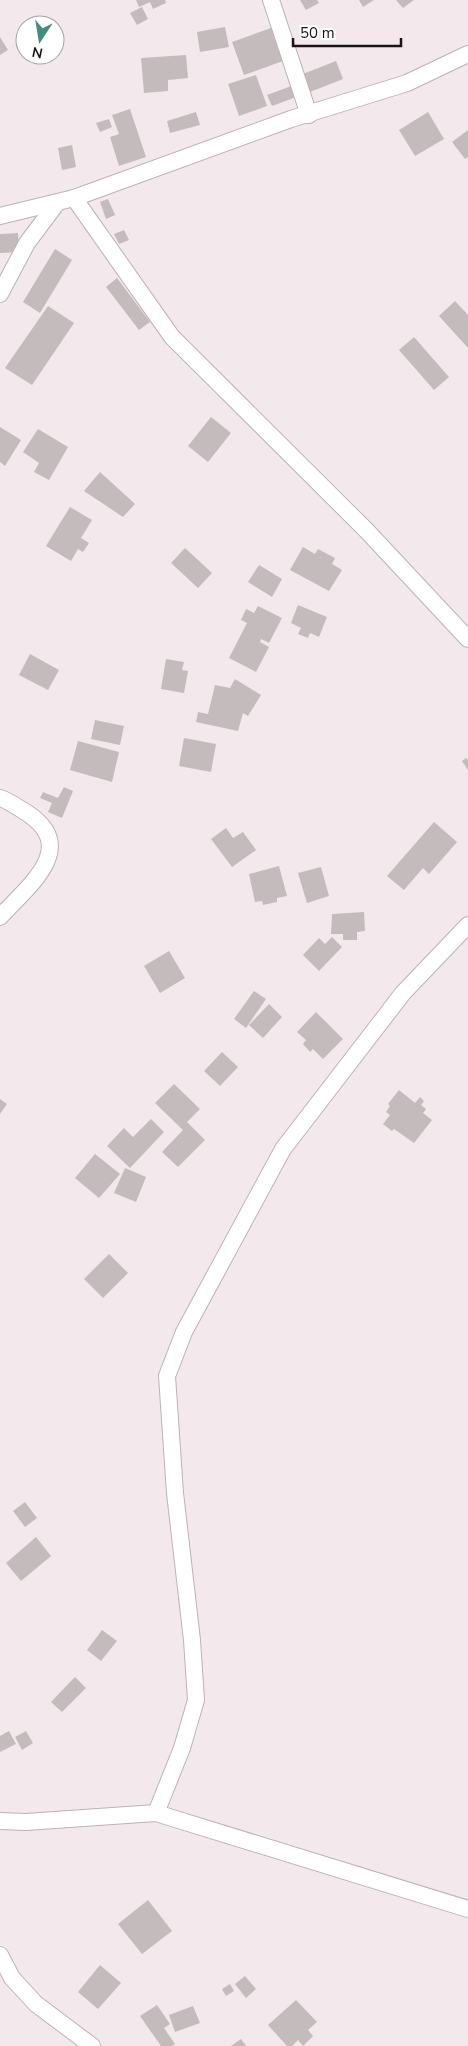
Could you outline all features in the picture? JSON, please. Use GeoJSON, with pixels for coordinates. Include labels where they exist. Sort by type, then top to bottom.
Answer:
{"type":"FeatureCollection","features":[{"type":"Feature","properties":{"kind":"street"},"geometry":{"type":"LineString","coordinates":[[271,0],[309,115]]}},
{"type":"Feature","properties":{"kind":"street"},"geometry":{"type":"LineString","coordinates":[[0,216],[74,198],[291,119],[309,115],[407,83],[468,54]]}},
{"type":"Feature","properties":{"kind":"street"},"geometry":{"type":"LineString","coordinates":[[74,198],[172,337],[367,531],[468,638]]}},
{"type":"Feature","properties":{"kind":"street"},"geometry":{"type":"LineString","coordinates":[[0,294],[27,243],[57,203]]}},
{"type":"Feature","properties":{"kind":"street"},"geometry":{"type":"LineString","coordinates":[[0,798],[37,820],[48,835],[51,848],[45,866],[0,917]]}},
{"type":"Feature","properties":{"kind":"street"},"geometry":{"type":"LineString","coordinates":[[156,1813],[182,1748],[196,1700],[192,1640],[175,1493],[167,1376],[184,1332],[282,1149],[403,993],[468,925]]}},
{"type":"Feature","properties":{"kind":"street"},"geometry":{"type":"LineString","coordinates":[[0,1821],[26,1822],[156,1813],[468,1909]]}},
{"type":"Feature","properties":{"kind":"street"},"geometry":{"type":"LineString","coordinates":[[0,1955],[12,1978],[36,2004],[92,2046]]}},
{"type":"Feature","properties":{"kind":"building"},"geometry":{"type":"Polygon","coordinates":[[[136,0],[165,0],[166,3],[153,9],[150,2],[139,7],[136,0]]]}},
{"type":"Feature","properties":{"kind":"building"},"geometry":{"type":"Polygon","coordinates":[[[300,0],[317,0],[319,3],[306,10],[300,0]]]}},
{"type":"Feature","properties":{"kind":"building"},"geometry":{"type":"Polygon","coordinates":[[[359,0],[374,0],[363,7],[359,0]]]}},
{"type":"Feature","properties":{"kind":"building"},"geometry":{"type":"Polygon","coordinates":[[[396,0],[414,0],[403,8],[396,0]]]}},
{"type":"Feature","properties":{"kind":"building"},"geometry":{"type":"Polygon","coordinates":[[[142,7],[148,19],[137,25],[130,13],[142,7]]]}},
{"type":"Feature","properties":{"kind":"building"},"geometry":{"type":"Polygon","coordinates":[[[225,27],[229,47],[200,52],[197,32],[225,27]]]}},
{"type":"Feature","properties":{"kind":"building"},"geometry":{"type":"Polygon","coordinates":[[[271,28],[283,61],[244,75],[232,42],[271,28]]]}},
{"type":"Feature","properties":{"kind":"building"},"geometry":{"type":"Polygon","coordinates":[[[0,37],[8,50],[0,55],[0,37]]]}},
{"type":"Feature","properties":{"kind":"building"},"geometry":{"type":"Polygon","coordinates":[[[186,55],[188,78],[168,80],[168,91],[144,93],[141,58],[186,55]]]}},
{"type":"Feature","properties":{"kind":"building"},"geometry":{"type":"Polygon","coordinates":[[[336,61],[343,79],[310,92],[303,74],[336,61]]]}},
{"type":"Feature","properties":{"kind":"building"},"geometry":{"type":"Polygon","coordinates":[[[256,75],[267,106],[239,116],[228,84],[256,75]]]}},
{"type":"Feature","properties":{"kind":"building"},"geometry":{"type":"Polygon","coordinates":[[[294,85],[299,96],[272,106],[267,95],[294,85]]]}},
{"type":"Feature","properties":{"kind":"building"},"geometry":{"type":"Polygon","coordinates":[[[130,109],[146,157],[119,166],[110,137],[119,134],[112,115],[130,109]]]}},
{"type":"Feature","properties":{"kind":"building"},"geometry":{"type":"Polygon","coordinates":[[[196,112],[200,125],[170,133],[167,121],[196,112]]]}},
{"type":"Feature","properties":{"kind":"building"},"geometry":{"type":"Polygon","coordinates":[[[428,112],[444,139],[415,156],[399,130],[428,112]]]}},
{"type":"Feature","properties":{"kind":"building"},"geometry":{"type":"Polygon","coordinates":[[[109,119],[112,127],[100,132],[96,123],[109,119]]]}},
{"type":"Feature","properties":{"kind":"building"},"geometry":{"type":"Polygon","coordinates":[[[468,130],[468,157],[465,159],[452,142],[468,130]]]}},
{"type":"Feature","properties":{"kind":"building"},"geometry":{"type":"Polygon","coordinates":[[[72,145],[76,167],[62,170],[58,148],[72,145]]]}},
{"type":"Feature","properties":{"kind":"building"},"geometry":{"type":"Polygon","coordinates":[[[108,199],[115,215],[106,219],[100,202],[108,199]]]}},
{"type":"Feature","properties":{"kind":"building"},"geometry":{"type":"Polygon","coordinates":[[[124,230],[129,240],[119,244],[114,234],[124,230]]]}},
{"type":"Feature","properties":{"kind":"building"},"geometry":{"type":"Polygon","coordinates":[[[18,233],[19,252],[0,253],[0,234],[18,233]]]}},
{"type":"Feature","properties":{"kind":"building"},"geometry":{"type":"Polygon","coordinates":[[[55,249],[72,260],[40,313],[23,302],[55,249]]]}},
{"type":"Feature","properties":{"kind":"building"},"geometry":{"type":"Polygon","coordinates":[[[117,278],[150,322],[139,330],[106,287],[117,278]]]}},
{"type":"Feature","properties":{"kind":"building"},"geometry":{"type":"Polygon","coordinates":[[[455,301],[468,315],[468,348],[439,316],[455,301]]]}},
{"type":"Feature","properties":{"kind":"building"},"geometry":{"type":"Polygon","coordinates":[[[48,306],[74,323],[32,385],[5,368],[48,306]]]}},
{"type":"Feature","properties":{"kind":"building"},"geometry":{"type":"Polygon","coordinates":[[[414,337],[449,377],[434,390],[399,350],[414,337]]]}},
{"type":"Feature","properties":{"kind":"building"},"geometry":{"type":"Polygon","coordinates":[[[211,417],[231,433],[208,462],[188,446],[211,417]]]}},
{"type":"Feature","properties":{"kind":"building"},"geometry":{"type":"Polygon","coordinates":[[[0,427],[21,440],[5,466],[0,462],[0,427]]]}},
{"type":"Feature","properties":{"kind":"building"},"geometry":{"type":"Polygon","coordinates":[[[38,429],[68,447],[49,480],[34,472],[39,463],[23,452],[38,429]]]}},
{"type":"Feature","properties":{"kind":"building"},"geometry":{"type":"Polygon","coordinates":[[[100,472],[135,504],[123,517],[84,491],[100,472]]]}},
{"type":"Feature","properties":{"kind":"building"},"geometry":{"type":"Polygon","coordinates":[[[70,507],[92,520],[81,538],[89,543],[83,552],[78,549],[71,561],[46,546],[70,507]]]}},
{"type":"Feature","properties":{"kind":"building"},"geometry":{"type":"Polygon","coordinates":[[[303,547],[315,554],[318,549],[335,558],[332,564],[342,570],[329,591],[290,570],[303,547]]]}},
{"type":"Feature","properties":{"kind":"building"},"geometry":{"type":"Polygon","coordinates":[[[185,548],[212,573],[198,588],[171,563],[185,548]]]}},
{"type":"Feature","properties":{"kind":"building"},"geometry":{"type":"Polygon","coordinates":[[[259,565],[282,579],[272,597],[248,582],[259,565]]]}},
{"type":"Feature","properties":{"kind":"building"},"geometry":{"type":"Polygon","coordinates":[[[298,605],[327,617],[319,637],[310,633],[308,638],[298,634],[301,628],[291,623],[298,605]]]}},
{"type":"Feature","properties":{"kind":"building"},"geometry":{"type":"Polygon","coordinates":[[[258,606],[282,618],[269,643],[261,639],[260,642],[269,647],[256,672],[229,658],[247,623],[241,620],[246,609],[254,613],[258,606]]]}},
{"type":"Feature","properties":{"kind":"building"},"geometry":{"type":"Polygon","coordinates":[[[30,654],[59,670],[48,690],[19,675],[30,654]]]}},
{"type":"Feature","properties":{"kind":"building"},"geometry":{"type":"Polygon","coordinates":[[[166,659],[184,662],[182,670],[188,671],[184,693],[161,689],[166,659]]]}},
{"type":"Feature","properties":{"kind":"building"},"geometry":{"type":"Polygon","coordinates":[[[235,679],[261,695],[248,716],[243,713],[238,731],[196,722],[198,712],[208,714],[215,685],[230,688],[235,679]]]}},
{"type":"Feature","properties":{"kind":"building"},"geometry":{"type":"Polygon","coordinates":[[[95,720],[124,726],[120,745],[91,739],[95,720]]]}},
{"type":"Feature","properties":{"kind":"building"},"geometry":{"type":"Polygon","coordinates":[[[184,738],[216,744],[211,772],[179,766],[184,738]]]}},
{"type":"Feature","properties":{"kind":"building"},"geometry":{"type":"Polygon","coordinates":[[[78,741],[119,752],[112,782],[70,770],[78,741]]]}},
{"type":"Feature","properties":{"kind":"building"},"geometry":{"type":"Polygon","coordinates":[[[466,758],[468,760],[468,770],[462,761],[466,758]]]}},
{"type":"Feature","properties":{"kind":"building"},"geometry":{"type":"Polygon","coordinates":[[[64,787],[73,791],[62,818],[48,812],[52,803],[40,798],[43,792],[58,798],[64,787]]]}},
{"type":"Feature","properties":{"kind":"building"},"geometry":{"type":"Polygon","coordinates":[[[434,822],[457,842],[429,874],[423,868],[404,890],[387,876],[434,822]]]}},
{"type":"Feature","properties":{"kind":"building"},"geometry":{"type":"Polygon","coordinates":[[[226,828],[233,838],[243,832],[256,850],[232,867],[211,839],[226,828]]]}},
{"type":"Feature","properties":{"kind":"building"},"geometry":{"type":"Polygon","coordinates":[[[279,866],[287,896],[277,898],[277,902],[263,905],[262,901],[255,902],[249,874],[279,866]]]}},
{"type":"Feature","properties":{"kind":"building"},"geometry":{"type":"Polygon","coordinates":[[[321,867],[329,896],[307,903],[298,873],[321,867]]]}},
{"type":"Feature","properties":{"kind":"building"},"geometry":{"type":"Polygon","coordinates":[[[364,912],[365,931],[357,932],[357,940],[343,940],[343,934],[331,934],[332,914],[364,912]]]}},
{"type":"Feature","properties":{"kind":"building"},"geometry":{"type":"Polygon","coordinates":[[[332,937],[342,947],[319,971],[303,955],[319,938],[325,944],[332,937]]]}},
{"type":"Feature","properties":{"kind":"building"},"geometry":{"type":"Polygon","coordinates":[[[169,951],[185,978],[160,993],[144,966],[169,951]]]}},
{"type":"Feature","properties":{"kind":"building"},"geometry":{"type":"Polygon","coordinates":[[[254,991],[266,999],[246,1028],[234,1019],[254,991]]]}},
{"type":"Feature","properties":{"kind":"building"},"geometry":{"type":"Polygon","coordinates":[[[269,1004],[282,1017],[263,1038],[249,1025],[269,1004]]]}},
{"type":"Feature","properties":{"kind":"building"},"geometry":{"type":"Polygon","coordinates":[[[316,1012],[343,1039],[323,1059],[313,1049],[310,1052],[303,1044],[306,1040],[297,1032],[316,1012]]]}},
{"type":"Feature","properties":{"kind":"building"},"geometry":{"type":"Polygon","coordinates":[[[222,1052],[238,1067],[220,1086],[204,1071],[222,1052]]]}},
{"type":"Feature","properties":{"kind":"building"},"geometry":{"type":"Polygon","coordinates":[[[174,1084],[200,1109],[187,1122],[205,1140],[178,1167],[162,1152],[183,1130],[155,1103],[174,1084]]]}},
{"type":"Feature","properties":{"kind":"building"},"geometry":{"type":"Polygon","coordinates":[[[399,1090],[415,1103],[420,1097],[424,1101],[421,1105],[426,1109],[423,1113],[432,1120],[414,1143],[383,1124],[390,1115],[386,1112],[390,1106],[388,1104],[399,1090]]]}},
{"type":"Feature","properties":{"kind":"building"},"geometry":{"type":"Polygon","coordinates":[[[0,1099],[7,1104],[0,1114],[0,1099]]]}},
{"type":"Feature","properties":{"kind":"building"},"geometry":{"type":"Polygon","coordinates":[[[151,1119],[164,1132],[130,1168],[107,1146],[124,1128],[133,1137],[151,1119]]]}},
{"type":"Feature","properties":{"kind":"building"},"geometry":{"type":"Polygon","coordinates":[[[95,1154],[120,1174],[99,1198],[75,1178],[95,1154]]]}},
{"type":"Feature","properties":{"kind":"building"},"geometry":{"type":"Polygon","coordinates":[[[125,1168],[146,1177],[136,1202],[114,1193],[125,1168]]]}},
{"type":"Feature","properties":{"kind":"building"},"geometry":{"type":"Polygon","coordinates":[[[109,1254],[128,1273],[103,1298],[84,1279],[109,1254]]]}},
{"type":"Feature","properties":{"kind":"building"},"geometry":{"type":"Polygon","coordinates":[[[25,1502],[37,1518],[25,1527],[13,1511],[25,1502]]]}},
{"type":"Feature","properties":{"kind":"building"},"geometry":{"type":"Polygon","coordinates":[[[36,1537],[51,1556],[21,1581],[6,1563],[36,1537]]]}},
{"type":"Feature","properties":{"kind":"building"},"geometry":{"type":"Polygon","coordinates":[[[102,1630],[117,1641],[101,1661],[87,1650],[102,1630]]]}},
{"type":"Feature","properties":{"kind":"building"},"geometry":{"type":"Polygon","coordinates":[[[75,1677],[86,1688],[62,1712],[51,1702],[75,1677]]]}},
{"type":"Feature","properties":{"kind":"building"},"geometry":{"type":"Polygon","coordinates":[[[9,1731],[16,1744],[0,1752],[0,1736],[9,1731]]]}},
{"type":"Feature","properties":{"kind":"building"},"geometry":{"type":"Polygon","coordinates":[[[26,1731],[33,1743],[22,1750],[15,1737],[26,1731]]]}},
{"type":"Feature","properties":{"kind":"building"},"geometry":{"type":"Polygon","coordinates":[[[148,1900],[172,1931],[142,1954],[118,1924],[148,1900]]]}},
{"type":"Feature","properties":{"kind":"building"},"geometry":{"type":"Polygon","coordinates":[[[100,1965],[121,1983],[98,2009],[78,1992],[100,1965]]]}},
{"type":"Feature","properties":{"kind":"building"},"geometry":{"type":"Polygon","coordinates":[[[245,1976],[256,1989],[246,1998],[235,1984],[245,1976]]]}},
{"type":"Feature","properties":{"kind":"building"},"geometry":{"type":"Polygon","coordinates":[[[230,1984],[234,1991],[226,1996],[222,1989],[230,1984]]]}},
{"type":"Feature","properties":{"kind":"building"},"geometry":{"type":"Polygon","coordinates":[[[296,2000],[317,2022],[308,2030],[313,2036],[303,2046],[298,2040],[292,2046],[287,2046],[268,2025],[296,2000]]]}},
{"type":"Feature","properties":{"kind":"building"},"geometry":{"type":"Polygon","coordinates":[[[157,2005],[170,2024],[164,2028],[175,2044],[172,2046],[161,2046],[140,2016],[157,2005]]]}},
{"type":"Feature","properties":{"kind":"building"},"geometry":{"type":"Polygon","coordinates":[[[193,2006],[200,2023],[175,2032],[169,2015],[193,2006]]]}},
{"type":"Feature","properties":{"kind":"building"},"geometry":{"type":"Polygon","coordinates":[[[241,2039],[246,2046],[231,2046],[241,2039]]]}}]}
